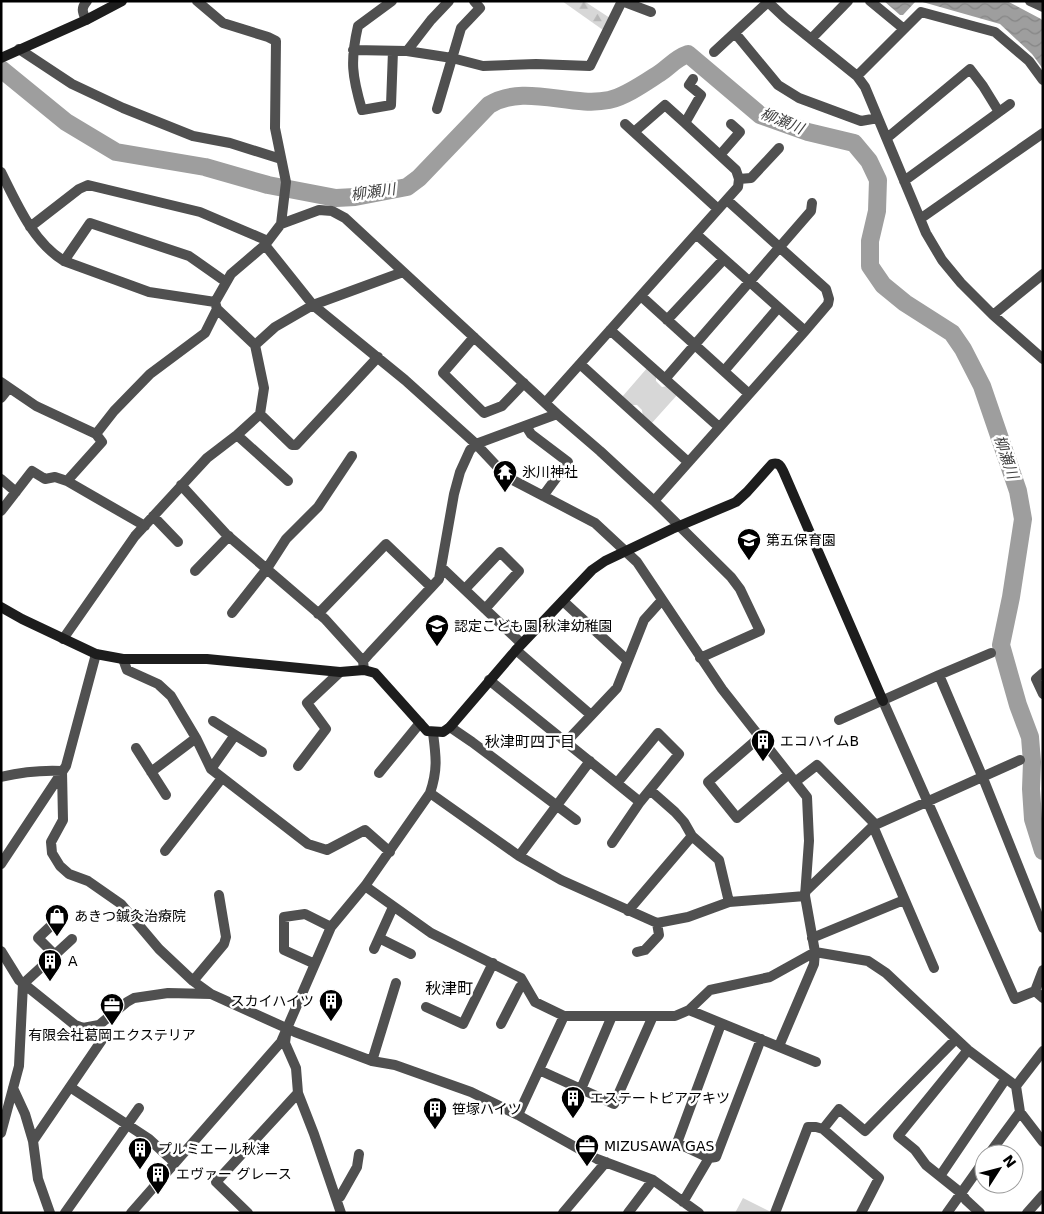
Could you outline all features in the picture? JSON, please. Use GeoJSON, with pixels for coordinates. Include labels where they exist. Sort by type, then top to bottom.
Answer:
{"type":"FeatureCollection","features":[{"type":"Feature","properties":{"kind":"street"},"geometry":{"type":"LineString","coordinates":[[86,20],[82,6],[87,1]]}},
{"type":"Feature","properties":{"kind":"street"},"geometry":{"type":"LineString","coordinates":[[1,58],[86,20],[122,1]]}},
{"type":"Feature","properties":{"kind":"street"},"geometry":{"type":"LineString","coordinates":[[197,1],[223,23],[276,41],[275,128],[286,182],[282,224]]}},
{"type":"Feature","properties":{"kind":"street"},"geometry":{"type":"LineString","coordinates":[[392,1],[358,26],[353,50],[353,80],[362,110],[391,105],[394,51]]}},
{"type":"Feature","properties":{"kind":"street"},"geometry":{"type":"LineString","coordinates":[[407,51],[431,20],[449,1]]}},
{"type":"Feature","properties":{"kind":"street"},"geometry":{"type":"LineString","coordinates":[[437,109],[461,28],[480,8],[474,1]]}},
{"type":"Feature","properties":{"kind":"street"},"geometry":{"type":"LineString","coordinates":[[353,50],[407,51],[452,58],[483,66],[536,64],[590,66],[622,1],[651,12]]}},
{"type":"Feature","properties":{"kind":"street"},"geometry":{"type":"LineString","coordinates":[[811,39],[848,1]]}},
{"type":"Feature","properties":{"kind":"street"},"geometry":{"type":"LineString","coordinates":[[870,1],[904,29]]}},
{"type":"Feature","properties":{"kind":"street"},"geometry":{"type":"LineString","coordinates":[[1030,1],[1043,7]]}},
{"type":"Feature","properties":{"kind":"street"},"geometry":{"type":"LineString","coordinates":[[714,52],[768,2],[857,76],[865,86],[926,233],[942,260],[961,283],[993,315],[1043,359]]}},
{"type":"Feature","properties":{"kind":"street"},"geometry":{"type":"LineString","coordinates":[[857,76],[921,12],[995,32],[1029,61],[1043,80]]}},
{"type":"Feature","properties":{"kind":"street"},"geometry":{"type":"LineString","coordinates":[[735,33],[778,85],[798,98],[861,121],[878,118]]}},
{"type":"Feature","properties":{"kind":"street"},"geometry":{"type":"LineString","coordinates":[[18,50],[72,84],[123,108],[193,136],[230,144],[281,159]]}},
{"type":"Feature","properties":{"kind":"street"},"geometry":{"type":"LineString","coordinates":[[887,138],[970,69],[999,112]]}},
{"type":"Feature","properties":{"kind":"street"},"geometry":{"type":"LineString","coordinates":[[685,124],[701,95],[689,85],[693,79]]}},
{"type":"Feature","properties":{"kind":"street"},"geometry":{"type":"LineString","coordinates":[[904,182],[1010,104]]}},
{"type":"Feature","properties":{"kind":"street"},"geometry":{"type":"LineString","coordinates":[[545,403],[738,187],[739,179],[736,170],[666,105],[634,132]]}},
{"type":"Feature","properties":{"kind":"street"},"geometry":{"type":"LineString","coordinates":[[626,124],[718,209]]}},
{"type":"Feature","properties":{"kind":"street"},"geometry":{"type":"LineString","coordinates":[[720,155],[740,132],[731,124]]}},
{"type":"Feature","properties":{"kind":"street"},"geometry":{"type":"LineString","coordinates":[[920,219],[1043,133]]}},
{"type":"Feature","properties":{"kind":"street"},"geometry":{"type":"LineString","coordinates":[[739,179],[751,178],[779,148]]}},
{"type":"Feature","properties":{"kind":"street"},"geometry":{"type":"LineString","coordinates":[[1,172],[30,227],[54,255],[64,261],[149,292],[216,306],[255,345],[264,388],[260,414],[207,458],[135,536],[110,569],[63,639]]}},
{"type":"Feature","properties":{"kind":"street"},"geometry":{"type":"LineString","coordinates":[[30,227],[79,189],[88,185],[200,212],[266,243],[314,305],[406,380],[476,444],[508,477],[594,523],[627,551],[637,562],[722,689],[761,736],[807,797],[809,841],[805,894],[815,952],[814,964],[779,1046]]}},
{"type":"Feature","properties":{"kind":"street"},"geometry":{"type":"LineString","coordinates":[[654,501],[828,304],[826,289],[726,200]]}},
{"type":"Feature","properties":{"kind":"street"},"geometry":{"type":"LineString","coordinates":[[665,379],[811,211],[812,203]]}},
{"type":"Feature","properties":{"kind":"street"},"geometry":{"type":"LineString","coordinates":[[96,434],[114,411],[150,374],[205,333],[231,274],[266,243],[282,224],[318,210],[332,210],[345,218],[557,414],[600,450],[732,577],[740,589],[760,631],[700,658]]}},
{"type":"Feature","properties":{"kind":"street"},"geometry":{"type":"LineString","coordinates":[[64,261],[90,223],[189,256],[226,282]]}},
{"type":"Feature","properties":{"kind":"street"},"geometry":{"type":"LineString","coordinates":[[696,234],[805,332]]}},
{"type":"Feature","properties":{"kind":"street"},"geometry":{"type":"LineString","coordinates":[[667,320],[724,258]]}},
{"type":"Feature","properties":{"kind":"street"},"geometry":{"type":"LineString","coordinates":[[255,345],[275,327],[314,305],[403,272]]}},
{"type":"Feature","properties":{"kind":"street"},"geometry":{"type":"LineString","coordinates":[[993,315],[1043,274]]}},
{"type":"Feature","properties":{"kind":"street"},"geometry":{"type":"LineString","coordinates":[[641,296],[749,394]]}},
{"type":"Feature","properties":{"kind":"street"},"geometry":{"type":"LineString","coordinates":[[724,371],[778,308]]}},
{"type":"Feature","properties":{"kind":"street"},"geometry":{"type":"LineString","coordinates":[[610,330],[719,428]]}},
{"type":"Feature","properties":{"kind":"street"},"geometry":{"type":"LineString","coordinates":[[474,337],[443,373],[484,413],[502,406],[524,383]]}},
{"type":"Feature","properties":{"kind":"street"},"geometry":{"type":"LineString","coordinates":[[260,414],[292,445],[296,445],[378,357]]}},
{"type":"Feature","properties":{"kind":"street"},"geometry":{"type":"LineString","coordinates":[[580,364],[688,462]]}},
{"type":"Feature","properties":{"kind":"street"},"geometry":{"type":"LineString","coordinates":[[1,398],[5,385],[36,406],[96,434],[102,442],[67,481]]}},
{"type":"Feature","properties":{"kind":"street"},"geometry":{"type":"LineString","coordinates":[[1,607],[96,654],[123,659],[207,659],[340,672],[363,666],[439,579],[454,494],[460,472],[470,450],[476,444],[557,414]]}},
{"type":"Feature","properties":{"kind":"street"},"geometry":{"type":"LineString","coordinates":[[526,426],[531,434],[568,462],[543,496]]}},
{"type":"Feature","properties":{"kind":"street"},"geometry":{"type":"LineString","coordinates":[[237,435],[288,480]]}},
{"type":"Feature","properties":{"kind":"street"},"geometry":{"type":"LineString","coordinates":[[232,613],[266,570],[286,539],[318,507],[352,456]]}},
{"type":"Feature","properties":{"kind":"street"},"geometry":{"type":"LineString","coordinates":[[181,485],[228,536],[318,614],[363,666],[375,673],[427,731],[433,733],[443,732],[450,727],[518,646],[592,570],[627,551],[736,502],[772,464],[780,465],[1014,999],[1039,994],[1043,970]]}},
{"type":"Feature","properties":{"kind":"street"},"geometry":{"type":"LineString","coordinates":[[1,511],[32,471],[45,479],[56,477],[67,481],[145,526]]}},
{"type":"Feature","properties":{"kind":"street"},"geometry":{"type":"LineString","coordinates":[[1,480],[16,492]]}},
{"type":"Feature","properties":{"kind":"street"},"geometry":{"type":"LineString","coordinates":[[154,516],[178,542]]}},
{"type":"Feature","properties":{"kind":"street"},"geometry":{"type":"LineString","coordinates":[[195,571],[228,536]]}},
{"type":"Feature","properties":{"kind":"street"},"geometry":{"type":"LineString","coordinates":[[318,614],[386,544],[431,587]]}},
{"type":"Feature","properties":{"kind":"street"},"geometry":{"type":"LineString","coordinates":[[465,590],[500,552],[519,571],[485,609]]}},
{"type":"Feature","properties":{"kind":"street"},"geometry":{"type":"LineString","coordinates":[[442,568],[485,609],[518,646],[591,715]]}},
{"type":"Feature","properties":{"kind":"street"},"geometry":{"type":"LineString","coordinates":[[566,742],[617,688],[644,620],[662,600]]}},
{"type":"Feature","properties":{"kind":"street"},"geometry":{"type":"LineString","coordinates":[[563,601],[627,660]]}},
{"type":"Feature","properties":{"kind":"street"},"geometry":{"type":"LineString","coordinates":[[1,862],[66,766],[76,735],[96,654]]}},
{"type":"Feature","properties":{"kind":"street"},"geometry":{"type":"LineString","coordinates":[[839,720],[991,654]]}},
{"type":"Feature","properties":{"kind":"street"},"geometry":{"type":"LineString","coordinates":[[123,659],[127,670],[158,684],[171,696],[196,738],[211,769],[308,844],[327,850],[365,830],[390,852]]}},
{"type":"Feature","properties":{"kind":"street"},"geometry":{"type":"LineString","coordinates":[[298,766],[326,729],[307,703],[340,672]]}},
{"type":"Feature","properties":{"kind":"street"},"geometry":{"type":"LineString","coordinates":[[1043,673],[1036,680],[1043,694]]}},
{"type":"Feature","properties":{"kind":"street"},"geometry":{"type":"LineString","coordinates":[[939,675],[1043,928]]}},
{"type":"Feature","properties":{"kind":"street"},"geometry":{"type":"LineString","coordinates":[[489,680],[640,802]]}},
{"type":"Feature","properties":{"kind":"street"},"geometry":{"type":"LineString","coordinates":[[213,721],[262,752]]}},
{"type":"Feature","properties":{"kind":"street"},"geometry":{"type":"LineString","coordinates":[[379,773],[420,722]]}},
{"type":"Feature","properties":{"kind":"street"},"geometry":{"type":"LineString","coordinates":[[450,727],[576,820]]}},
{"type":"Feature","properties":{"kind":"street"},"geometry":{"type":"LineString","coordinates":[[131,1213],[281,1042],[331,927],[390,852],[430,793],[435,778],[437,762],[433,733]]}},
{"type":"Feature","properties":{"kind":"street"},"geometry":{"type":"LineString","coordinates":[[612,843],[640,802],[679,754],[658,733],[617,783]]}},
{"type":"Feature","properties":{"kind":"street"},"geometry":{"type":"LineString","coordinates":[[211,769],[235,735]]}},
{"type":"Feature","properties":{"kind":"street"},"geometry":{"type":"LineString","coordinates":[[761,736],[708,782],[737,818],[792,778],[818,765],[874,826],[934,968]]}},
{"type":"Feature","properties":{"kind":"street"},"geometry":{"type":"LineString","coordinates":[[151,772],[196,738]]}},
{"type":"Feature","properties":{"kind":"street"},"geometry":{"type":"LineString","coordinates":[[136,748],[166,795]]}},
{"type":"Feature","properties":{"kind":"street"},"geometry":{"type":"LineString","coordinates":[[430,793],[520,856],[570,885],[657,923],[688,917],[729,902],[805,894],[874,826],[1020,760]]}},
{"type":"Feature","properties":{"kind":"street"},"geometry":{"type":"LineString","coordinates":[[520,856],[590,761]]}},
{"type":"Feature","properties":{"kind":"street"},"geometry":{"type":"LineString","coordinates":[[1,777],[24,772],[62,771]]}},
{"type":"Feature","properties":{"kind":"street"},"geometry":{"type":"LineString","coordinates":[[62,771],[63,820],[51,842],[52,853],[60,866],[69,874],[88,881],[121,904],[159,949],[193,981],[211,994],[288,1029],[372,1061],[395,1065],[470,1092],[518,1115],[597,1159],[653,1180],[699,1213]]}},
{"type":"Feature","properties":{"kind":"street"},"geometry":{"type":"LineString","coordinates":[[165,851],[222,778]]}},
{"type":"Feature","properties":{"kind":"street"},"geometry":{"type":"LineString","coordinates":[[650,790],[675,812],[684,822],[692,836],[719,860],[729,902]]}},
{"type":"Feature","properties":{"kind":"street"},"geometry":{"type":"LineString","coordinates":[[628,911],[692,836]]}},
{"type":"Feature","properties":{"kind":"street"},"geometry":{"type":"LineString","coordinates":[[364,886],[431,933],[520,978],[535,1002],[564,1016],[675,1016],[689,1010],[710,990],[770,977],[815,952],[868,961],[886,973],[968,1050],[1005,1080],[1016,1086]]}},
{"type":"Feature","properties":{"kind":"street"},"geometry":{"type":"LineString","coordinates":[[193,981],[224,944],[226,937],[219,895]]}},
{"type":"Feature","properties":{"kind":"street"},"geometry":{"type":"LineString","coordinates":[[812,938],[904,900]]}},
{"type":"Feature","properties":{"kind":"street"},"geometry":{"type":"LineString","coordinates":[[374,948],[393,906]]}},
{"type":"Feature","properties":{"kind":"street"},"geometry":{"type":"LineString","coordinates":[[315,964],[284,950],[284,917],[305,914],[331,927]]}},
{"type":"Feature","properties":{"kind":"street"},"geometry":{"type":"LineString","coordinates":[[55,955],[38,938],[56,921]]}},
{"type":"Feature","properties":{"kind":"street"},"geometry":{"type":"LineString","coordinates":[[637,952],[644,950],[659,935],[657,923]]}},
{"type":"Feature","properties":{"kind":"street"},"geometry":{"type":"LineString","coordinates":[[379,938],[411,954]]}},
{"type":"Feature","properties":{"kind":"street"},"geometry":{"type":"LineString","coordinates":[[1,1133],[19,1066],[23,984],[72,939]]}},
{"type":"Feature","properties":{"kind":"street"},"geometry":{"type":"LineString","coordinates":[[2,955],[23,984],[74,1025],[83,1028],[99,1025],[134,998],[168,993],[211,994]]}},
{"type":"Feature","properties":{"kind":"street"},"geometry":{"type":"LineString","coordinates":[[429,1012],[463,1024],[477,1005],[493,963]]}},
{"type":"Feature","properties":{"kind":"street"},"geometry":{"type":"LineString","coordinates":[[372,1061],[396,983]]}},
{"type":"Feature","properties":{"kind":"street"},"geometry":{"type":"LineString","coordinates":[[501,1024],[524,984]]}},
{"type":"Feature","properties":{"kind":"street"},"geometry":{"type":"LineString","coordinates":[[689,1010],[816,1062]]}},
{"type":"Feature","properties":{"kind":"street"},"geometry":{"type":"LineString","coordinates":[[518,1115],[564,1016]]}},
{"type":"Feature","properties":{"kind":"street"},"geometry":{"type":"LineString","coordinates":[[581,1089],[612,1016]]}},
{"type":"Feature","properties":{"kind":"street"},"geometry":{"type":"LineString","coordinates":[[539,1070],[614,1104],[653,1016]]}},
{"type":"Feature","properties":{"kind":"street"},"geometry":{"type":"LineString","coordinates":[[722,1024],[677,1143],[709,1158],[716,1157],[761,1039]]}},
{"type":"Feature","properties":{"kind":"street"},"geometry":{"type":"LineString","coordinates":[[33,1141],[104,1037],[99,1025]]}},
{"type":"Feature","properties":{"kind":"street"},"geometry":{"type":"LineString","coordinates":[[288,1029],[285,1043],[296,1068],[298,1093],[314,1134],[340,1213]]}},
{"type":"Feature","properties":{"kind":"street"},"geometry":{"type":"LineString","coordinates":[[823,1129],[839,1109],[865,1131],[956,1038]]}},
{"type":"Feature","properties":{"kind":"street"},"geometry":{"type":"LineString","coordinates":[[968,1050],[898,1136],[915,1150],[926,1165],[961,1193],[980,1213]]}},
{"type":"Feature","properties":{"kind":"street"},"geometry":{"type":"LineString","coordinates":[[1043,1051],[1016,1086],[1020,1112],[1043,1142]]}},
{"type":"Feature","properties":{"kind":"street"},"geometry":{"type":"LineString","coordinates":[[940,1176],[1005,1080]]}},
{"type":"Feature","properties":{"kind":"street"},"geometry":{"type":"LineString","coordinates":[[70,1086],[149,1139],[174,1162]]}},
{"type":"Feature","properties":{"kind":"street"},"geometry":{"type":"LineString","coordinates":[[13,1088],[25,1114],[33,1141],[38,1179],[50,1213]]}},
{"type":"Feature","properties":{"kind":"street"},"geometry":{"type":"LineString","coordinates":[[248,1213],[216,1182],[298,1093]]}},
{"type":"Feature","properties":{"kind":"street"},"geometry":{"type":"LineString","coordinates":[[65,1213],[139,1108]]}},
{"type":"Feature","properties":{"kind":"street"},"geometry":{"type":"LineString","coordinates":[[996,1144],[1020,1112]]}},
{"type":"Feature","properties":{"kind":"street"},"geometry":{"type":"LineString","coordinates":[[775,1213],[808,1128],[816,1127],[823,1129],[879,1178],[861,1213]]}},
{"type":"Feature","properties":{"kind":"street"},"geometry":{"type":"LineString","coordinates":[[336,1198],[340,1197],[357,1167],[359,1154]]}},
{"type":"Feature","properties":{"kind":"street"},"geometry":{"type":"LineString","coordinates":[[683,1202],[709,1158]]}},
{"type":"Feature","properties":{"kind":"street"},"geometry":{"type":"LineString","coordinates":[[563,1213],[606,1162]]}},
{"type":"Feature","properties":{"kind":"street"},"geometry":{"type":"LineString","coordinates":[[947,1213],[974,1175]]}},
{"type":"Feature","properties":{"kind":"street"},"geometry":{"type":"LineString","coordinates":[[628,1213],[653,1180]]}},
{"type":"Feature","properties":{"kind":"street"},"geometry":{"type":"LineString","coordinates":[[1027,1213],[1043,1195]]}},
{"type":"Feature","properties":{"kind":"green space"},"geometry":{"type":"Polygon","coordinates":[[[562,1],[584,1],[610,18],[603,30],[562,1]]]}},
{"type":"Feature","properties":{"kind":"green space"},"geometry":{"type":"Polygon","coordinates":[[[648,367],[656,375],[656,381],[662,387],[668,386],[678,394],[651,424],[643,417],[642,410],[637,405],[631,405],[622,397],[648,367]]]}},
{"type":"Feature","properties":{"kind":"green space"},"geometry":{"type":"Polygon","coordinates":[[[743,1198],[771,1212],[735,1213],[743,1198]]]}},
{"type":"Feature","properties":{"kind":"water"},"geometry":{"type":"Polygon","coordinates":[[[884,1],[916,1],[903,15],[900,15],[884,1]]]}},
{"type":"Feature","properties":{"kind":"water"},"geometry":{"type":"Polygon","coordinates":[[[919,1],[1007,1],[1041,19],[1043,21],[1043,69],[1032,54],[1000,24],[919,1]]]}},
{"type":"Feature","properties":{"kind":"waterway","name":"柳瀬川"},"geometry":{"type":"LineString","coordinates":[[1,69],[66,122],[116,152],[205,167],[268,185],[336,198],[355,197],[407,187],[419,178],[489,105],[503,99],[517,96],[533,96],[594,102],[609,100],[635,89],[688,54],[760,115],[808,132],[854,143],[869,161],[878,180],[877,211],[870,241],[870,266],[883,285],[905,303],[952,333],[963,349],[982,386],[1018,491],[1023,519],[1011,597],[1001,645],[1018,705],[1030,737],[1033,819],[1043,851]]}},
{"type":"Feature","properties":{"kind":"place","name":"氷川神社"},"geometry":{"type":"Point","coordinates":[505,493]}},
{"type":"Feature","properties":{"kind":"place","name":"第五保育園"},"geometry":{"type":"Point","coordinates":[749,561]}},
{"type":"Feature","properties":{"kind":"place","name":"認定こども園 秋津幼稚園"},"geometry":{"type":"Point","coordinates":[437,647]}},
{"type":"Feature","properties":{"kind":"place","name":"エコハイムB"},"geometry":{"type":"Point","coordinates":[763,762]}},
{"type":"Feature","properties":{"kind":"place","name":"あきつ鍼灸治療院"},"geometry":{"type":"Point","coordinates":[57,937]}},
{"type":"Feature","properties":{"kind":"place","name":"A"},"geometry":{"type":"Point","coordinates":[50,982]}},
{"type":"Feature","properties":{"kind":"place","name":"スカイハイツ"},"geometry":{"type":"Point","coordinates":[331,1022]}},
{"type":"Feature","properties":{"kind":"place","name":"有限会社葛岡エクステリア"},"geometry":{"type":"Point","coordinates":[112,1026]}},
{"type":"Feature","properties":{"kind":"place","name":"エステートピアアキツ"},"geometry":{"type":"Point","coordinates":[573,1119]}},
{"type":"Feature","properties":{"kind":"place","name":"笹塚ハイツ"},"geometry":{"type":"Point","coordinates":[435,1130]}},
{"type":"Feature","properties":{"kind":"place","name":"MIZUSAWA GAS"},"geometry":{"type":"Point","coordinates":[587,1167]}},
{"type":"Feature","properties":{"kind":"place","name":"プルミエール秋津"},"geometry":{"type":"Point","coordinates":[140,1170]}},
{"type":"Feature","properties":{"kind":"place","name":"エヴァー グレース"},"geometry":{"type":"Point","coordinates":[158,1195]}},
{"type":"Feature","properties":{"kind":"district","name":"秋津町四丁目"},"geometry":{"type":"Point","coordinates":[530,742]}},
{"type":"Feature","properties":{"kind":"district","name":"秋津町"},"geometry":{"type":"Point","coordinates":[449,988]}}]}
